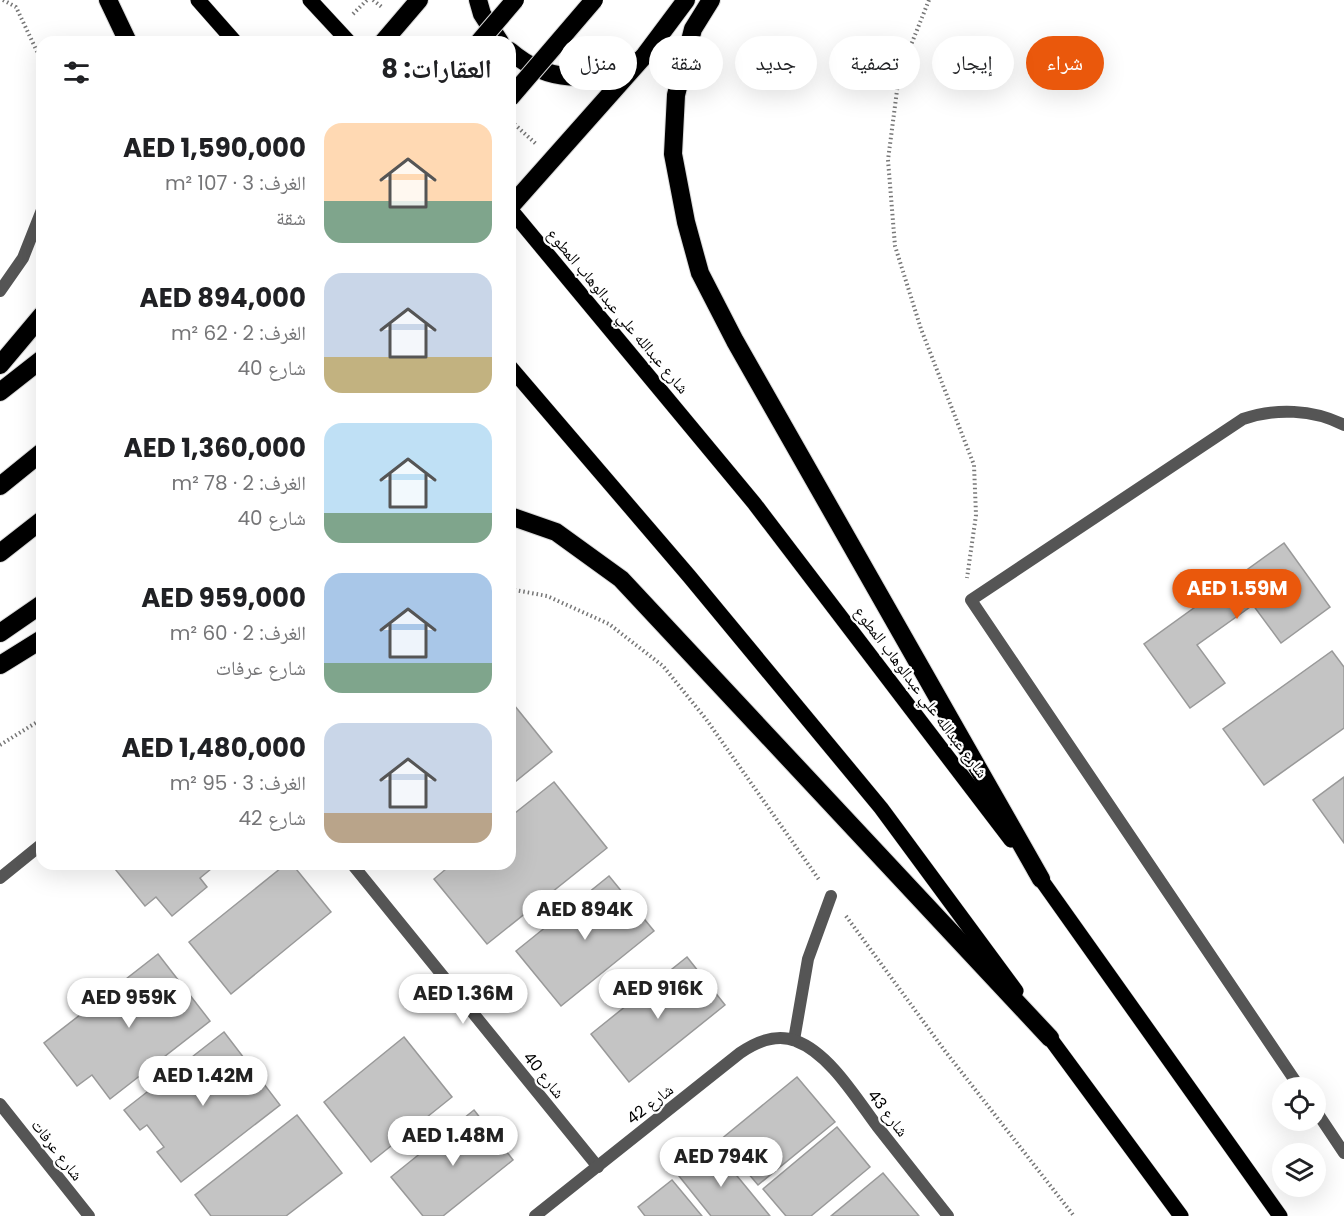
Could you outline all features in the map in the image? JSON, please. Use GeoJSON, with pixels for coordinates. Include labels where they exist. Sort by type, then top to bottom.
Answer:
{"type":"FeatureCollection","features":[{"type":"Feature","properties":{"kind":"highway"},"geometry":{"type":"LineString","coordinates":[[108,0],[125,36]]}},
{"type":"Feature","properties":{"kind":"highway"},"geometry":{"type":"LineString","coordinates":[[388,36],[419,0]]}},
{"type":"Feature","properties":{"kind":"highway"},"geometry":{"type":"LineString","coordinates":[[478,0],[482,14],[496,36]]}},
{"type":"Feature","properties":{"kind":"highway"},"geometry":{"type":"LineString","coordinates":[[483,36],[515,0]]}},
{"type":"Feature","properties":{"kind":"highway"},"geometry":{"type":"LineString","coordinates":[[516,91],[594,0]]}},
{"type":"Feature","properties":{"kind":"highway"},"geometry":{"type":"LineString","coordinates":[[516,201],[645,54],[686,0]]}},
{"type":"Feature","properties":{"kind":"highway"},"geometry":{"type":"LineString","coordinates":[[711,0],[693,29],[676,95],[673,154],[686,222],[700,273],[735,341],[1041,879]]}},
{"type":"Feature","properties":{"kind":"highway"},"geometry":{"type":"LineString","coordinates":[[516,56],[524,62],[554,75],[585,78],[616,71],[645,54]]}},
{"type":"Feature","properties":{"kind":"highway"},"geometry":{"type":"LineString","coordinates":[[0,365],[36,322]]}},
{"type":"Feature","properties":{"kind":"highway"},"geometry":{"type":"LineString","coordinates":[[0,392],[36,364]]}},
{"type":"Feature","properties":{"kind":"highway"},"geometry":{"type":"LineString","coordinates":[[0,486],[36,457]]}},
{"type":"Feature","properties":{"kind":"highway"},"geometry":{"type":"LineString","coordinates":[[516,518],[556,532],[621,579],[1050,1038]]}},
{"type":"Feature","properties":{"kind":"highway"},"geometry":{"type":"LineString","coordinates":[[0,553],[36,525]]}},
{"type":"Feature","properties":{"kind":"highway"},"geometry":{"type":"LineString","coordinates":[[0,633],[36,608]]}},
{"type":"Feature","properties":{"kind":"highway"},"geometry":{"type":"LineString","coordinates":[[0,665],[36,643]]}},
{"type":"Feature","properties":{"kind":"main road"},"geometry":{"type":"LineString","coordinates":[[198,0],[230,36]]}},
{"type":"Feature","properties":{"kind":"main road"},"geometry":{"type":"LineString","coordinates":[[310,0],[343,36]]}},
{"type":"Feature","properties":{"kind":"main road","name":"شارع عبدالله علي عبدالوهاب المطوع"},"geometry":{"type":"LineString","coordinates":[[516,215],[754,503],[1041,879],[1280,1216]]}},
{"type":"Feature","properties":{"kind":"main road"},"geometry":{"type":"LineString","coordinates":[[516,374],[689,576],[881,808],[1181,1216]]}},
{"type":"Feature","properties":{"kind":"street"},"geometry":{"type":"LineString","coordinates":[[0,291],[23,258],[36,225]]}},
{"type":"Feature","properties":{"kind":"street"},"geometry":{"type":"LineString","coordinates":[[1293,1077],[971,600],[1243,419],[1258,414],[1285,411],[1312,414],[1344,425]]}},
{"type":"Feature","properties":{"kind":"street"},"geometry":{"type":"LineString","coordinates":[[0,878],[36,849]]}},
{"type":"Feature","properties":{"kind":"street","name":"شارع 40"},"geometry":{"type":"LineString","coordinates":[[357,870],[598,1167]]}},
{"type":"Feature","properties":{"kind":"street"},"geometry":{"type":"LineString","coordinates":[[794,1040],[808,959],[831,896]]}},
{"type":"Feature","properties":{"kind":"street","name":"شارع 42"},"geometry":{"type":"LineString","coordinates":[[536,1216],[757,1042],[776,1038],[794,1040]]}},
{"type":"Feature","properties":{"kind":"street","name":"شارع 43"},"geometry":{"type":"LineString","coordinates":[[794,1040],[816,1052],[840,1077],[948,1216]]}},
{"type":"Feature","properties":{"kind":"street","name":"شارع عرفات"},"geometry":{"type":"LineString","coordinates":[[0,1104],[89,1216]]}},
{"type":"Feature","properties":{"kind":"street"},"geometry":{"type":"LineString","coordinates":[[1326,1126],[1344,1154]]}},
{"type":"Feature","properties":{"kind":"path"},"geometry":{"type":"LineString","coordinates":[[3,0],[16,7],[36,49]]}},
{"type":"Feature","properties":{"kind":"path"},"geometry":{"type":"LineString","coordinates":[[929,0],[899,75],[888,160],[895,246],[921,329],[974,465],[976,515],[967,578],[971,600]]}},
{"type":"Feature","properties":{"kind":"path"},"geometry":{"type":"LineString","coordinates":[[516,126],[553,159]]}},
{"type":"Feature","properties":{"kind":"path"},"geometry":{"type":"LineString","coordinates":[[516,590],[547,596],[609,624],[663,666],[706,719],[831,896],[945,1051],[1074,1216]]}},
{"type":"Feature","properties":{"kind":"path"},"geometry":{"type":"LineString","coordinates":[[0,745],[36,723]]}},
{"type":"Feature","properties":{"kind":"building"},"geometry":{"type":"Polygon","coordinates":[[[1284,543],[1330,607],[1281,643],[1253,605],[1197,645],[1225,683],[1190,708],[1144,644],[1284,543]]]}},
{"type":"Feature","properties":{"kind":"building"},"geometry":{"type":"Polygon","coordinates":[[[1332,651],[1344,667],[1344,728],[1264,785],[1223,729],[1332,651]]]}},
{"type":"Feature","properties":{"kind":"building"},"geometry":{"type":"Polygon","coordinates":[[[516,707],[552,752],[516,781],[516,707]]]}},
{"type":"Feature","properties":{"kind":"building"},"geometry":{"type":"Polygon","coordinates":[[[1344,777],[1344,843],[1313,800],[1344,777]]]}},
{"type":"Feature","properties":{"kind":"building"},"geometry":{"type":"Polygon","coordinates":[[[554,782],[607,848],[487,944],[434,879],[445,870],[516,870],[516,812],[554,782]]]}},
{"type":"Feature","properties":{"kind":"building"},"geometry":{"type":"Polygon","coordinates":[[[116,870],[210,870],[200,878],[207,887],[172,916],[156,897],[145,906],[116,870]]]}},
{"type":"Feature","properties":{"kind":"building"},"geometry":{"type":"Polygon","coordinates":[[[279,870],[297,870],[331,912],[231,994],[189,942],[279,870]]]}},
{"type":"Feature","properties":{"kind":"building"},"geometry":{"type":"Polygon","coordinates":[[[609,876],[654,931],[561,1006],[516,951],[609,876]]]}},
{"type":"Feature","properties":{"kind":"building"},"geometry":{"type":"Polygon","coordinates":[[[158,954],[210,1021],[110,1099],[92,1075],[77,1086],[44,1043],[158,954]]]}},
{"type":"Feature","properties":{"kind":"building"},"geometry":{"type":"Polygon","coordinates":[[[687,957],[725,1005],[629,1082],[591,1034],[687,957]]]}},
{"type":"Feature","properties":{"kind":"building"},"geometry":{"type":"Polygon","coordinates":[[[224,1032],[280,1105],[181,1182],[157,1152],[164,1147],[147,1125],[140,1130],[124,1110],[224,1032]]]}},
{"type":"Feature","properties":{"kind":"building"},"geometry":{"type":"Polygon","coordinates":[[[404,1037],[452,1097],[371,1162],[324,1102],[404,1037]]]}},
{"type":"Feature","properties":{"kind":"building"},"geometry":{"type":"Polygon","coordinates":[[[797,1077],[835,1122],[758,1185],[720,1140],[797,1077]]]}},
{"type":"Feature","properties":{"kind":"building"},"geometry":{"type":"Polygon","coordinates":[[[474,1110],[513,1160],[443,1216],[423,1216],[391,1177],[474,1110]]]}},
{"type":"Feature","properties":{"kind":"building"},"geometry":{"type":"Polygon","coordinates":[[[297,1115],[342,1173],[286,1216],[211,1216],[195,1195],[297,1115]]]}},
{"type":"Feature","properties":{"kind":"building"},"geometry":{"type":"Polygon","coordinates":[[[837,1127],[870,1167],[811,1216],[786,1216],[763,1189],[837,1127]]]}},
{"type":"Feature","properties":{"kind":"building"},"geometry":{"type":"Polygon","coordinates":[[[714,1148],[770,1216],[711,1216],[679,1176],[714,1148]]]}},
{"type":"Feature","properties":{"kind":"building"},"geometry":{"type":"Polygon","coordinates":[[[883,1173],[919,1216],[831,1216],[883,1173]]]}},
{"type":"Feature","properties":{"kind":"building"},"geometry":{"type":"Polygon","coordinates":[[[672,1180],[702,1216],[645,1216],[638,1207],[672,1180]]]}}]}
